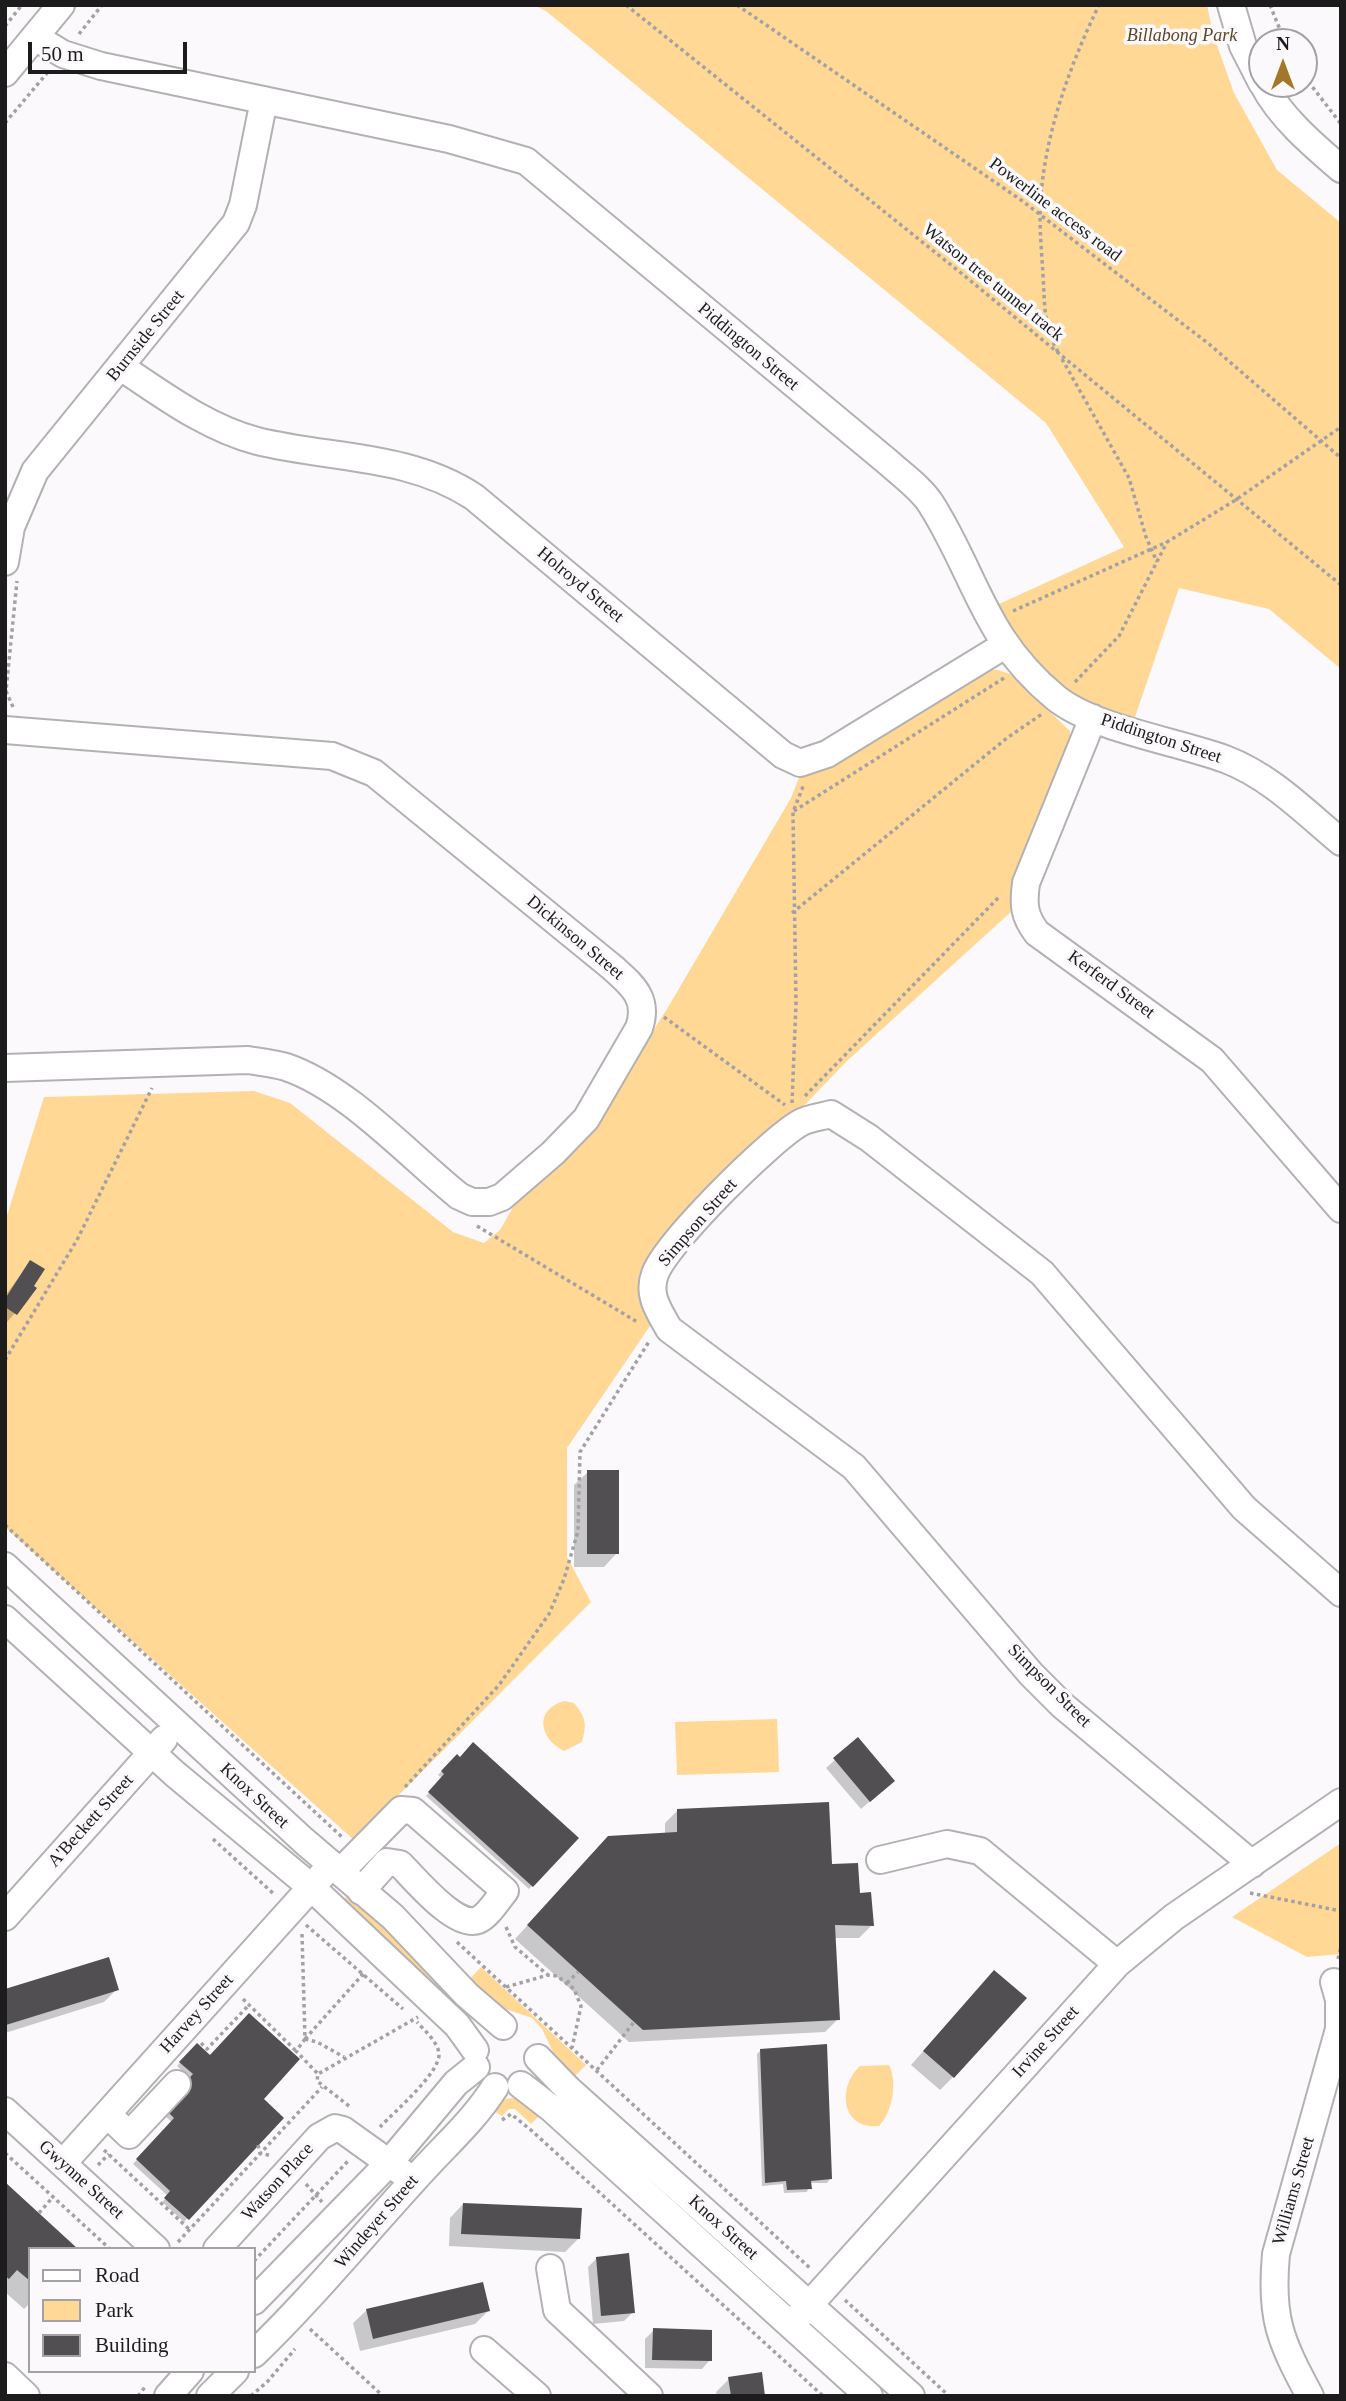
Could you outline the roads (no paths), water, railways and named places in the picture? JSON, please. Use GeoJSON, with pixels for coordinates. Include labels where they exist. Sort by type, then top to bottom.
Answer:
{"type":"FeatureCollection","features":[{"type":"Feature","properties":{"kind":"street"},"geometry":{"type":"LineString","coordinates":[[5,73],[61,5]]}},
{"type":"Feature","properties":{"kind":"street"},"geometry":{"type":"LineString","coordinates":[[1231,5],[1248,56]]}},
{"type":"Feature","properties":{"kind":"street","name":"Piddington Street"},"geometry":{"type":"LineString","coordinates":[[34,37],[63,54],[101,66],[449,139],[526,161],[889,463],[929,501],[989,621],[1049,703],[1225,759],[1256,773],[1341,842]]}},
{"type":"Feature","properties":{"kind":"street"},"geometry":{"type":"LineString","coordinates":[[1271,98],[1317,149],[1341,169]]}},
{"type":"Feature","properties":{"kind":"street","name":"Burnside Street"},"geometry":{"type":"LineString","coordinates":[[11,569],[11,527],[35,471],[236,223],[243,205],[264,100]]}},
{"type":"Feature","properties":{"kind":"street","name":"Holroyd Street"},"geometry":{"type":"LineString","coordinates":[[121,367],[230,433],[259,442],[410,467],[449,481],[474,497],[783,755],[800,763],[814,760],[1005,645]]}},
{"type":"Feature","properties":{"kind":"street","name":"Kerferd Street"},"geometry":{"type":"LineString","coordinates":[[1093,718],[1026,883],[1023,903],[1026,919],[1037,933],[1212,1060],[1341,1209]]}},
{"type":"Feature","properties":{"kind":"street","name":"Dickinson Street"},"geometry":{"type":"LineString","coordinates":[[5,1068],[248,1060],[284,1066],[309,1076],[358,1111],[459,1196],[472,1202],[489,1202],[502,1197],[553,1153],[586,1119],[639,1028],[643,1015],[638,991],[613,968],[374,773],[332,756],[10,720]]}},
{"type":"Feature","properties":{"kind":"street","name":"Simpson Street"},"geometry":{"type":"LineString","coordinates":[[1252,1864],[1062,1705],[1031,1674],[855,1466],[662,1330],[652,1289],[655,1273],[665,1256],[722,1192],[771,1146],[801,1121],[831,1114],[869,1138],[1042,1273],[1244,1508],[1341,1593]]}},
{"type":"Feature","properties":{"kind":"street","name":"Knox Street"},"geometry":{"type":"LineString","coordinates":[[5,1566],[176,1724],[393,1917],[467,1995],[524,2038],[569,2090],[911,2396]]}},
{"type":"Feature","properties":{"kind":"street","name":"Knox Street"},"geometry":{"type":"LineString","coordinates":[[5,1619],[174,1774],[311,1887],[457,2025],[475,2058]]}},
{"type":"Feature","properties":{"kind":"street","name":"A'Beckett Street"},"geometry":{"type":"LineString","coordinates":[[5,1917],[176,1724]]}},
{"type":"Feature","properties":{"kind":"street","name":"Irvine Street"},"geometry":{"type":"LineString","coordinates":[[791,2325],[1117,1964],[1155,1931],[1341,1802]]}},
{"type":"Feature","properties":{"kind":"street","name":"Harvey Street"},"geometry":{"type":"LineString","coordinates":[[62,2163],[311,1887],[401,1810],[413,1811],[505,1891],[480,1919],[467,1922],[455,1917],[400,1864],[387,1862],[361,1891]]}},
{"type":"Feature","properties":{"kind":"street"},"geometry":{"type":"LineString","coordinates":[[880,1860],[947,1844],[980,1851],[1117,1964]]}},
{"type":"Feature","properties":{"kind":"street","name":"Williams Street"},"geometry":{"type":"LineString","coordinates":[[1310,2396],[1276,2324],[1273,2291],[1276,2254],[1339,2029],[1339,2000],[1334,1982]]}},
{"type":"Feature","properties":{"kind":"street"},"geometry":{"type":"LineString","coordinates":[[484,2035],[524,2038],[532,2076],[521,2085],[509,2089],[495,2087],[483,2079],[475,2058],[484,2035]]}},
{"type":"Feature","properties":{"kind":"street","name":"Windeyer Street"},"geometry":{"type":"LineString","coordinates":[[256,2299],[389,2163],[475,2058]]}},
{"type":"Feature","properties":{"kind":"street"},"geometry":{"type":"LineString","coordinates":[[107,2114],[129,2135],[177,2084]]}},
{"type":"Feature","properties":{"kind":"street","name":"Knox Street"},"geometry":{"type":"LineString","coordinates":[[521,2085],[552,2109],[869,2396]]}},
{"type":"Feature","properties":{"kind":"street","name":"Windeyer Street"},"geometry":{"type":"LineString","coordinates":[[257,2345],[366,2236],[413,2180],[483,2107],[495,2087]]}},
{"type":"Feature","properties":{"kind":"street","name":"Gwynne Street"},"geometry":{"type":"LineString","coordinates":[[5,2111],[154,2247]]}},
{"type":"Feature","properties":{"kind":"street","name":"Watson Place"},"geometry":{"type":"LineString","coordinates":[[219,2247],[320,2137],[335,2128],[364,2144],[413,2180]]}},
{"type":"Feature","properties":{"kind":"street"},"geometry":{"type":"LineString","coordinates":[[550,2269],[557,2310],[649,2396]]}},
{"type":"Feature","properties":{"kind":"street"},"geometry":{"type":"LineString","coordinates":[[484,2350],[537,2396]]}},
{"type":"Feature","properties":{"kind":"street"},"geometry":{"type":"LineString","coordinates":[[168,2396],[188,2373]]}},
{"type":"Feature","properties":{"kind":"street"},"geometry":{"type":"LineString","coordinates":[[210,2396],[233,2373]]}},
{"type":"Feature","properties":{"kind":"street"},"geometry":{"type":"LineString","coordinates":[[5,2376],[26,2396]]}},
{"type":"Feature","properties":{"kind":"park label","name":"Billabong Park"},"geometry":{"type":"Point","coordinates":[1182,36]}}]}
